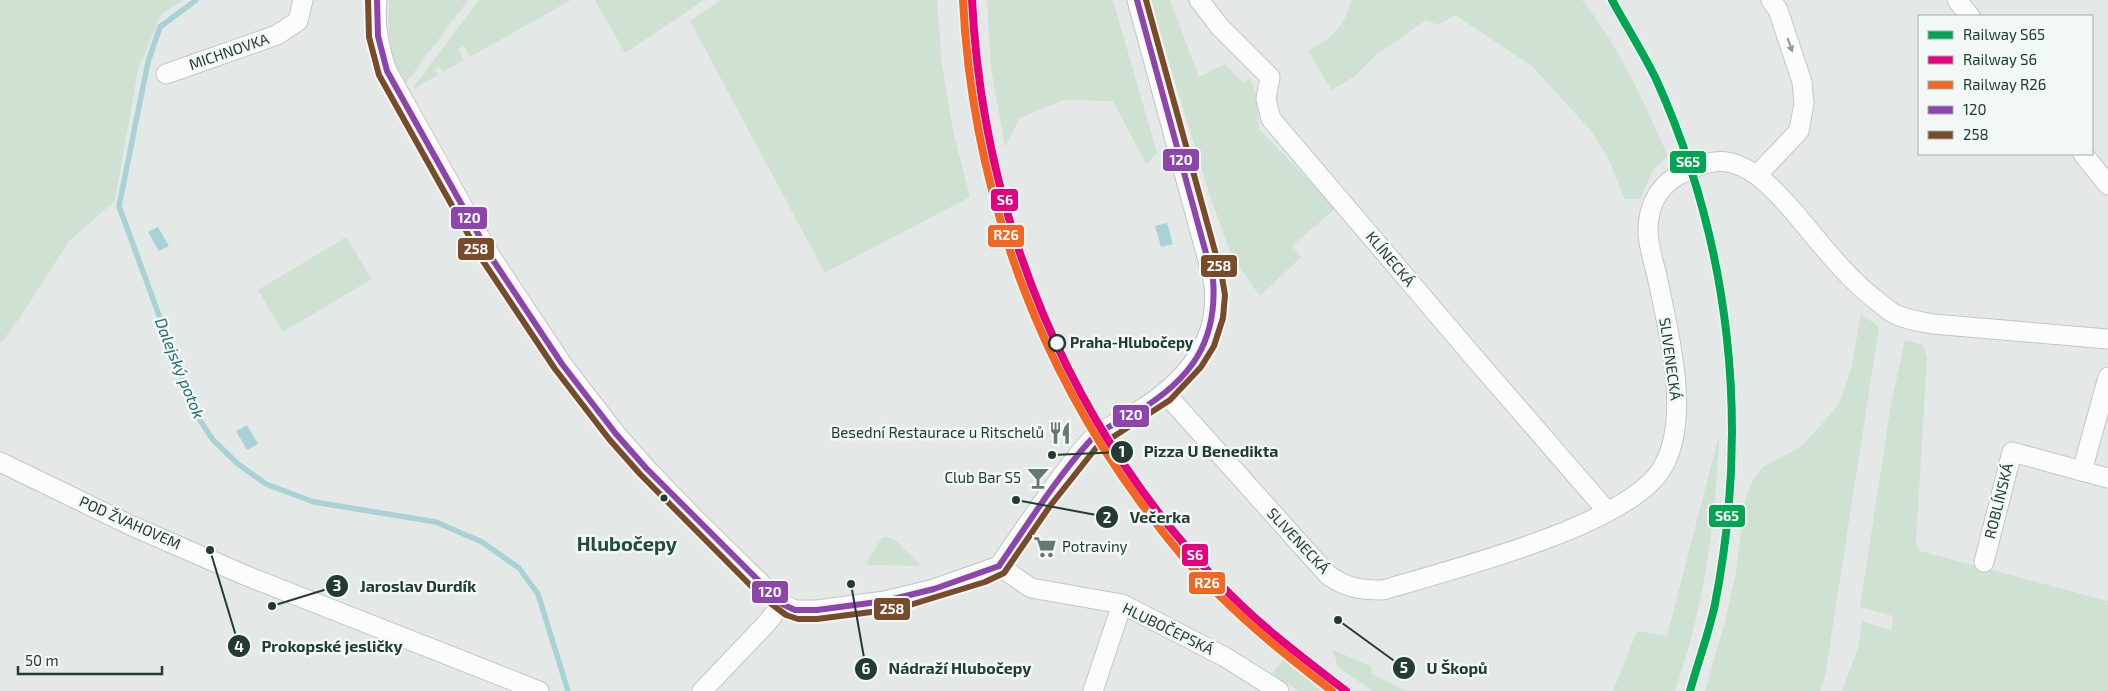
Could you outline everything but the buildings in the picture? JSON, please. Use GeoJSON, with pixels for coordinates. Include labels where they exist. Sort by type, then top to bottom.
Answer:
{"type":"FeatureCollection","features":[{"type":"Feature","properties":{"kind":"street","name":"MICHNOVKA"},"geometry":{"type":"LineString","coordinates":[[166,74],[277,36],[298,21],[303,0]]}},
{"type":"Feature","properties":{"kind":"street"},"geometry":{"type":"LineString","coordinates":[[378,0],[377,30],[380,52],[388,71],[491,257],[562,364],[627,447],[690,514],[782,604],[799,610],[817,610],[885,601],[934,589],[999,566],[1043,502],[1090,441],[1165,393],[1194,362],[1206,342],[1214,316],[1216,295],[1195,206],[1137,0]]}},
{"type":"Feature","properties":{"kind":"street","name":"KLÍNECKÁ"},"geometry":{"type":"LineString","coordinates":[[1199,0],[1220,27],[1270,76],[1266,98],[1272,119],[1607,511]]}},
{"type":"Feature","properties":{"kind":"street"},"geometry":{"type":"LineString","coordinates":[[1758,174],[1798,132],[1804,103],[1802,82],[1778,10],[1771,0]]}},
{"type":"Feature","properties":{"kind":"street"},"geometry":{"type":"LineString","coordinates":[[1957,0],[1969,15]]}},
{"type":"Feature","properties":{"kind":"street"},"geometry":{"type":"LineString","coordinates":[[2084,155],[2108,185]]}},
{"type":"Feature","properties":{"kind":"street","name":"SLIVENECKÁ"},"geometry":{"type":"LineString","coordinates":[[1165,393],[1328,575],[1336,581],[1357,590],[1383,590],[1547,539],[1607,511],[1646,487],[1662,469],[1670,448],[1676,422],[1678,392],[1648,235],[1650,215],[1657,194],[1667,181],[1674,176],[1709,162],[1731,163],[1758,174],[1780,196],[1845,272],[1895,315],[1914,321],[1934,324],[2108,339]]}},
{"type":"Feature","properties":{"kind":"street"},"geometry":{"type":"LineString","coordinates":[[2108,377],[2082,472],[2108,478]]}},
{"type":"Feature","properties":{"kind":"street","name":"ROBLÍNSKÁ"},"geometry":{"type":"LineString","coordinates":[[1984,562],[2012,452],[2082,472]]}},
{"type":"Feature","properties":{"kind":"street","name":"POD ŽVAHOVEM"},"geometry":{"type":"LineString","coordinates":[[0,462],[132,526],[247,576],[539,691]]}},
{"type":"Feature","properties":{"kind":"street","name":"HLUBOČEPSKÁ"},"geometry":{"type":"LineString","coordinates":[[999,566],[1031,588],[1122,604],[1225,657],[1279,691]]}},
{"type":"Feature","properties":{"kind":"street"},"geometry":{"type":"LineString","coordinates":[[702,691],[766,624],[782,604]]}},
{"type":"Feature","properties":{"kind":"street"},"geometry":{"type":"LineString","coordinates":[[1093,691],[1122,604]]}},
{"type":"Feature","properties":{"kind":"green space"},"geometry":{"type":"Polygon","coordinates":[[[0,0],[183,0],[161,15],[138,69],[115,201],[69,241],[21,316],[0,344],[0,0]]]}},
{"type":"Feature","properties":{"kind":"green space"},"geometry":{"type":"Polygon","coordinates":[[[389,0],[468,0],[405,84],[395,65],[390,44],[389,0]]]}},
{"type":"Feature","properties":{"kind":"green space"},"geometry":{"type":"Polygon","coordinates":[[[479,0],[571,0],[470,57],[464,46],[458,49],[464,60],[443,72],[440,67],[435,70],[438,75],[414,89],[414,86],[479,0]]]}},
{"type":"Feature","properties":{"kind":"green space"},"geometry":{"type":"Polygon","coordinates":[[[595,0],[704,0],[625,53],[595,0]]]}},
{"type":"Feature","properties":{"kind":"green space"},"geometry":{"type":"Polygon","coordinates":[[[721,0],[937,0],[942,65],[954,135],[970,197],[825,273],[690,21],[721,0]]]}},
{"type":"Feature","properties":{"kind":"green space"},"geometry":{"type":"Polygon","coordinates":[[[987,0],[1113,0],[1157,153],[1146,164],[1113,101],[1064,100],[1020,118],[1005,147],[991,68],[987,0]]]}},
{"type":"Feature","properties":{"kind":"green space"},"geometry":{"type":"Polygon","coordinates":[[[1150,0],[1170,0],[1199,77],[1225,64],[1243,83],[1250,78],[1257,96],[1259,129],[1336,208],[1292,246],[1301,257],[1260,296],[1232,257],[1209,193],[1150,0]]]}},
{"type":"Feature","properties":{"kind":"green space"},"geometry":{"type":"Polygon","coordinates":[[[1351,0],[1582,0],[1619,55],[1668,156],[1653,170],[1640,199],[1625,199],[1607,156],[1592,132],[1533,67],[1455,15],[1438,25],[1426,20],[1375,56],[1355,76],[1332,90],[1308,50],[1324,41],[1336,31],[1349,9],[1351,0]]]}},
{"type":"Feature","properties":{"kind":"green space"},"geometry":{"type":"Polygon","coordinates":[[[346,237],[372,279],[283,332],[258,290],[346,237]]]}},
{"type":"Feature","properties":{"kind":"green space"},"geometry":{"type":"Polygon","coordinates":[[[1861,314],[1879,327],[1825,677],[1820,691],[1705,691],[1725,622],[1736,572],[1745,500],[1753,480],[1763,467],[1802,446],[1839,404],[1851,369],[1861,314]]]}},
{"type":"Feature","properties":{"kind":"green space"},"geometry":{"type":"Polygon","coordinates":[[[1905,340],[1923,345],[1927,357],[1916,542],[1920,551],[2108,601],[2108,691],[1842,691],[1858,648],[1862,621],[1891,630],[1893,616],[1860,607],[1891,404],[1905,340]]]}},
{"type":"Feature","properties":{"kind":"green space"},"geometry":{"type":"Polygon","coordinates":[[[1719,435],[1715,500],[1707,564],[1694,628],[1675,691],[1613,691],[1637,631],[1667,636],[1719,435]]]}},
{"type":"Feature","properties":{"kind":"green space"},"geometry":{"type":"Polygon","coordinates":[[[882,538],[894,539],[920,564],[919,566],[868,565],[867,561],[882,538]]]}},
{"type":"Feature","properties":{"kind":"green space"},"geometry":{"type":"Polygon","coordinates":[[[1333,650],[1371,666],[1372,674],[1406,691],[1373,691],[1338,667],[1333,650]]]}},
{"type":"Feature","properties":{"kind":"green space"},"geometry":{"type":"Polygon","coordinates":[[[1283,660],[1322,691],[1299,691],[1272,674],[1283,660]]]}},
{"type":"Feature","properties":{"kind":"water"},"geometry":{"type":"Polygon","coordinates":[[[1167,223],[1173,244],[1161,247],[1155,226],[1167,223]]]}},
{"type":"Feature","properties":{"kind":"water"},"geometry":{"type":"Polygon","coordinates":[[[158,227],[169,246],[159,251],[148,232],[158,227]]]}},
{"type":"Feature","properties":{"kind":"water"},"geometry":{"type":"Polygon","coordinates":[[[247,425],[258,444],[247,450],[236,431],[247,425]]]}},
{"type":"Feature","properties":{"kind":"waterway","name":"Dalejský potok"},"geometry":{"type":"LineString","coordinates":[[196,0],[160,27],[148,62],[119,206],[194,411],[213,440],[238,464],[266,484],[314,502],[436,522],[482,542],[519,568],[538,594],[568,691]]}},
{"type":"Feature","properties":{"kind":"rail line","name":"R26"},"geometry":{"type":"LineString","coordinates":[[963,0],[969,68],[979,135],[995,201],[1015,265],[1040,328],[1069,388],[1103,447],[1141,503],[1187,561],[1245,619],[1332,691]]}},
{"type":"Feature","properties":{"kind":"rail line","name":"S6"},"geometry":{"type":"LineString","coordinates":[[972,0],[980,82],[994,162],[1016,240],[1044,315],[1078,388],[1120,458],[1167,523],[1221,585],[1266,627],[1346,691]]}},
{"type":"Feature","properties":{"kind":"rail line","name":"S65"},"geometry":{"type":"LineString","coordinates":[[1612,0],[1656,79],[1682,142],[1702,206],[1717,271],[1727,337],[1731,403],[1731,470],[1726,537],[1713,615],[1690,691]]}},
{"type":"Feature","properties":{"kind":"transit line","name":"258"},"geometry":{"type":"LineString","coordinates":[[368,0],[369,37],[379,75],[483,261],[555,369],[609,439],[640,474],[761,596],[786,615],[798,619],[817,619],[887,610],[985,582],[1004,573],[1050,506],[1096,448],[1170,400],[1201,367],[1214,346],[1223,318],[1225,295],[1222,277],[1146,0]]}},
{"type":"Feature","properties":{"kind":"transit line","name":"120"},"geometry":{"type":"LineString","coordinates":[[377,0],[378,36],[387,71],[491,257],[562,364],[616,434],[646,468],[782,604],[795,610],[817,610],[885,601],[934,589],[999,566]]}},
{"type":"Feature","properties":{"kind":"transit line","name":"120"},"geometry":{"type":"LineString","coordinates":[[999,566],[1053,487],[1088,443],[1105,429],[1156,400],[1186,373],[1205,341],[1211,322],[1213,279],[1137,0]]}},
{"type":"Feature","properties":{"kind":"place","name":"Praha-Hlubočepy"},"geometry":{"type":"Point","coordinates":[1057,343]}},
{"type":"Feature","properties":{"kind":"place","name":"Besední Restaurace u Ritschelů"},"geometry":{"type":"Point","coordinates":[1060,433]}},
{"type":"Feature","properties":{"kind":"place","name":"Pizza U Benedikta"},"geometry":{"type":"Point","coordinates":[1052,455]}},
{"type":"Feature","properties":{"kind":"place","name":"Club Bar S5"},"geometry":{"type":"Point","coordinates":[1038,478]}},
{"type":"Feature","properties":{"kind":"place","name":"Večerka"},"geometry":{"type":"Point","coordinates":[1016,500]}},
{"type":"Feature","properties":{"kind":"place","name":"Potraviny"},"geometry":{"type":"Point","coordinates":[1045,547]}},
{"type":"Feature","properties":{"kind":"place","name":"Prokopské jesličky"},"geometry":{"type":"Point","coordinates":[210,550]}},
{"type":"Feature","properties":{"kind":"place","name":"Nádraží Hlubočepy"},"geometry":{"type":"Point","coordinates":[851,584]}},
{"type":"Feature","properties":{"kind":"place","name":"Jaroslav Durdík"},"geometry":{"type":"Point","coordinates":[272,606]}},
{"type":"Feature","properties":{"kind":"place","name":"U Škopů"},"geometry":{"type":"Point","coordinates":[1338,620]}},
{"type":"Feature","properties":{"kind":"district","name":"Hlubočepy"},"geometry":{"type":"Point","coordinates":[627,544]}}]}
